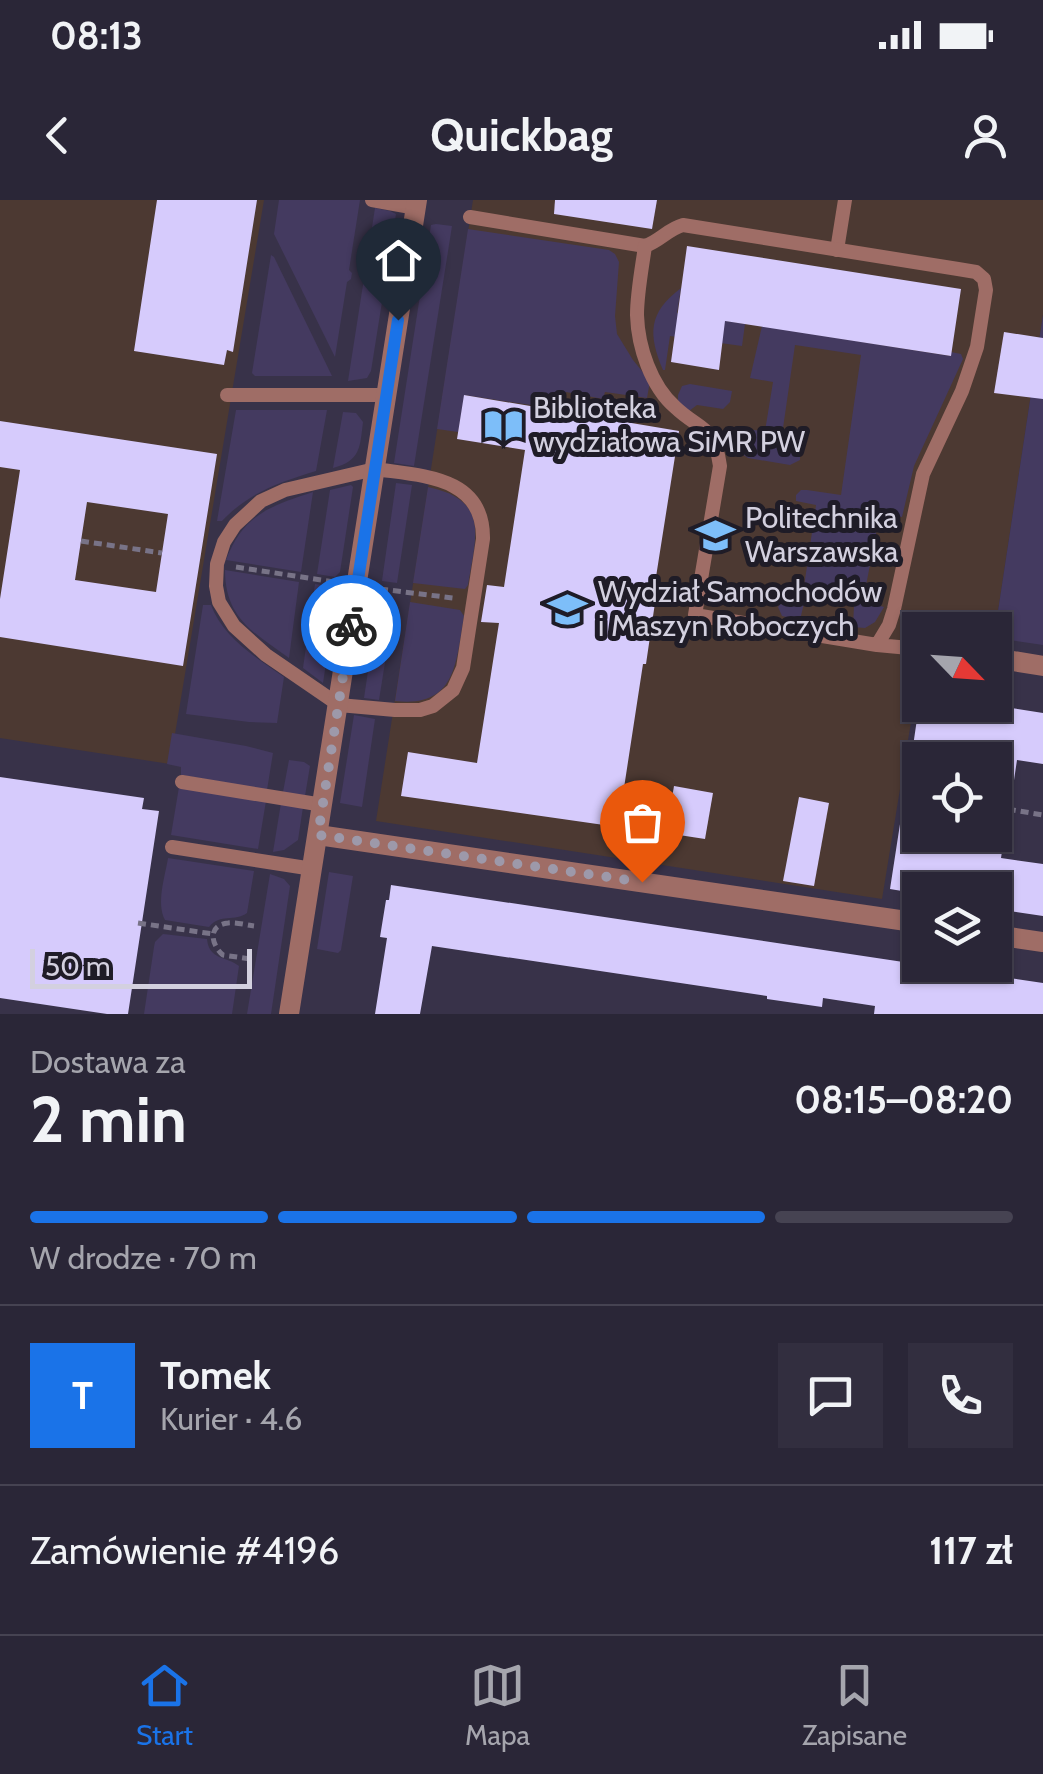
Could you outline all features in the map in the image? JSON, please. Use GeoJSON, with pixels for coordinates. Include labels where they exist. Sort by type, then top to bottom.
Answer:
{"type":"FeatureCollection","features":[{"type":"Feature","properties":{"kind":"street"},"geometry":{"type":"LineString","coordinates":[[290,1014],[416,204]]}},
{"type":"Feature","properties":{"kind":"street"},"geometry":{"type":"LineString","coordinates":[[1012,661],[1043,666]]}},
{"type":"Feature","properties":{"kind":"street"},"geometry":{"type":"LineString","coordinates":[[318,835],[902,920]]}},
{"type":"Feature","properties":{"kind":"street"},"geometry":{"type":"LineString","coordinates":[[1012,937],[1043,942]]}},
{"type":"Feature","properties":{"kind":"lane"},"geometry":{"type":"LineString","coordinates":[[372,200],[416,204]]}},
{"type":"Feature","properties":{"kind":"lane"},"geometry":{"type":"LineString","coordinates":[[837,250],[846,200]]}},
{"type":"Feature","properties":{"kind":"lane"},"geometry":{"type":"LineString","coordinates":[[470,217],[645,246],[683,225],[976,272],[984,279],[986,290],[971,369],[923,474],[894,609],[877,645]]}},
{"type":"Feature","properties":{"kind":"lane"},"geometry":{"type":"LineString","coordinates":[[645,246],[637,312],[644,356],[665,396],[708,432],[717,448],[720,466],[695,615],[902,647]]}},
{"type":"Feature","properties":{"kind":"lane"},"geometry":{"type":"LineString","coordinates":[[227,394],[387,395]]}},
{"type":"Feature","properties":{"kind":"lane"},"geometry":{"type":"LineString","coordinates":[[375,469],[442,481],[464,492],[473,501],[484,529],[464,668],[454,690],[445,698],[433,706],[407,711],[338,705],[266,655],[234,626],[219,602],[217,564],[234,525],[261,501],[285,490],[375,469]]}},
{"type":"Feature","properties":{"kind":"lane"},"geometry":{"type":"LineString","coordinates":[[182,782],[323,804]]}},
{"type":"Feature","properties":{"kind":"lane"},"geometry":{"type":"LineString","coordinates":[[172,847],[313,869]]}},
{"type":"Feature","properties":{"kind":"path"},"geometry":{"type":"LineString","coordinates":[[81,540],[162,553]]}},
{"type":"Feature","properties":{"kind":"path"},"geometry":{"type":"LineString","coordinates":[[217,564],[339,582]]}},
{"type":"Feature","properties":{"kind":"path"},"geometry":{"type":"LineString","coordinates":[[372,588],[473,601]]}},
{"type":"Feature","properties":{"kind":"path"},"geometry":{"type":"LineString","coordinates":[[1012,809],[1043,814]]}},
{"type":"Feature","properties":{"kind":"path"},"geometry":{"type":"LineString","coordinates":[[138,923],[213,934]]}},
{"type":"Feature","properties":{"kind":"path"},"geometry":{"type":"LineString","coordinates":[[250,959],[222,955],[212,943],[213,934],[225,923],[254,926]]}},
{"type":"Feature","properties":{"kind":"shaded area"},"geometry":{"type":"Polygon","coordinates":[[[0,200],[264,200],[170,764],[0,738],[0,200]]]}},
{"type":"Feature","properties":{"kind":"shaded area"},"geometry":{"type":"Polygon","coordinates":[[[279,200],[360,200],[349,270],[352,273],[347,282],[335,357],[274,234],[279,200]]]}},
{"type":"Feature","properties":{"kind":"shaded area","name":"Politechnika Warszawska"},"geometry":{"type":"Polygon","coordinates":[[[473,200],[1043,200],[1043,315],[998,612],[902,612],[902,722],[911,722],[908,742],[902,742],[902,777],[882,899],[376,821],[473,200]]]}},
{"type":"Feature","properties":{"kind":"shaded area"},"geometry":{"type":"Polygon","coordinates":[[[375,208],[396,214],[371,371],[367,378],[348,381],[375,208]]]}},
{"type":"Feature","properties":{"kind":"shaded area"},"geometry":{"type":"Polygon","coordinates":[[[431,225],[452,226],[414,466],[394,463],[431,225]]]}},
{"type":"Feature","properties":{"kind":"shaded area"},"geometry":{"type":"Polygon","coordinates":[[[468,229],[615,254],[619,262],[617,334],[650,381],[647,398],[605,392],[603,399],[566,392],[563,410],[465,395],[458,432],[437,429],[468,229]]]}},
{"type":"Feature","properties":{"kind":"shaded area"},"geometry":{"type":"Polygon","coordinates":[[[271,255],[274,257],[332,376],[252,373],[271,255]]]}},
{"type":"Feature","properties":{"kind":"shaded area"},"geometry":{"type":"Polygon","coordinates":[[[681,288],[677,313],[745,324],[742,346],[670,336],[663,370],[655,346],[654,325],[662,306],[681,288]]]}},
{"type":"Feature","properties":{"kind":"shaded area"},"geometry":{"type":"Polygon","coordinates":[[[1043,315],[1043,645],[1012,640],[1012,612],[998,612],[1043,315]]]}},
{"type":"Feature","properties":{"kind":"shaded area"},"geometry":{"type":"Polygon","coordinates":[[[762,326],[950,356],[951,352],[961,354],[963,359],[914,466],[902,517],[880,513],[863,601],[884,607],[875,622],[865,628],[853,627],[854,606],[805,599],[800,620],[782,616],[778,607],[801,607],[816,505],[796,501],[796,495],[807,490],[841,495],[861,355],[795,345],[780,449],[800,453],[800,460],[790,465],[748,458],[739,452],[743,429],[765,431],[773,382],[750,378],[762,326]]]}},
{"type":"Feature","properties":{"kind":"shaded area"},"geometry":{"type":"Polygon","coordinates":[[[682,386],[732,391],[730,402],[723,409],[697,405],[689,411],[678,404],[678,395],[682,386]]]}},
{"type":"Feature","properties":{"kind":"shaded area"},"geometry":{"type":"Polygon","coordinates":[[[236,410],[327,410],[316,471],[265,490],[217,521],[236,410]]]}},
{"type":"Feature","properties":{"kind":"shaded area"},"geometry":{"type":"Polygon","coordinates":[[[343,412],[356,413],[363,422],[361,438],[354,457],[333,468],[343,412]]]}},
{"type":"Feature","properties":{"kind":"shaded area"},"geometry":{"type":"Polygon","coordinates":[[[396,483],[412,485],[397,583],[382,581],[396,483]]]}},
{"type":"Feature","properties":{"kind":"shaded area"},"geometry":{"type":"Polygon","coordinates":[[[351,485],[340,572],[335,577],[317,574],[330,490],[351,485]]]}},
{"type":"Feature","properties":{"kind":"shaded area"},"geometry":{"type":"Polygon","coordinates":[[[428,487],[462,501],[474,522],[474,551],[465,589],[413,583],[428,487]]]}},
{"type":"Feature","properties":{"kind":"shaded area"},"geometry":{"type":"Polygon","coordinates":[[[313,492],[301,572],[226,560],[241,532],[260,514],[313,492]]]}},
{"type":"Feature","properties":{"kind":"shaded area"},"geometry":{"type":"Polygon","coordinates":[[[225,570],[299,582],[289,658],[253,632],[236,612],[226,587],[225,570]]]}},
{"type":"Feature","properties":{"kind":"shaded area"},"geometry":{"type":"Polygon","coordinates":[[[315,584],[335,587],[337,591],[323,683],[303,668],[315,584]]]}},
{"type":"Feature","properties":{"kind":"shaded area"},"geometry":{"type":"Polygon","coordinates":[[[379,597],[395,600],[379,700],[364,698],[379,597]]]}},
{"type":"Feature","properties":{"kind":"shaded area"},"geometry":{"type":"Polygon","coordinates":[[[410,602],[460,610],[464,616],[455,665],[442,690],[415,701],[395,701],[410,602]]]}},
{"type":"Feature","properties":{"kind":"shaded area"},"geometry":{"type":"Polygon","coordinates":[[[203,605],[211,605],[232,637],[284,677],[277,723],[186,714],[203,605]]]}},
{"type":"Feature","properties":{"kind":"shaded area"},"geometry":{"type":"Polygon","coordinates":[[[354,715],[375,719],[362,807],[340,803],[354,715]]]}},
{"type":"Feature","properties":{"kind":"shaded area"},"geometry":{"type":"Polygon","coordinates":[[[172,733],[273,753],[267,790],[181,775],[181,767],[167,764],[172,733]]]}},
{"type":"Feature","properties":{"kind":"shaded area"},"geometry":{"type":"Polygon","coordinates":[[[289,760],[310,766],[305,796],[283,792],[289,760]]]}},
{"type":"Feature","properties":{"kind":"shaded area"},"geometry":{"type":"Polygon","coordinates":[[[179,787],[266,801],[258,849],[171,835],[179,787]]]}},
{"type":"Feature","properties":{"kind":"shaded area"},"geometry":{"type":"Polygon","coordinates":[[[281,803],[303,807],[298,840],[273,852],[281,803]]]}},
{"type":"Feature","properties":{"kind":"shaded area"},"geometry":{"type":"Polygon","coordinates":[[[168,858],[254,871],[247,913],[218,920],[209,927],[165,920],[161,898],[168,858]]]}},
{"type":"Feature","properties":{"kind":"shaded area"},"geometry":{"type":"Polygon","coordinates":[[[329,872],[353,876],[338,953],[317,949],[329,872]]]}},
{"type":"Feature","properties":{"kind":"shaded area"},"geometry":{"type":"Polygon","coordinates":[[[270,874],[290,886],[271,1014],[247,1014],[270,874]]]}},
{"type":"Feature","properties":{"kind":"shaded area"},"geometry":{"type":"Polygon","coordinates":[[[163,934],[207,939],[211,951],[239,966],[232,1014],[144,1014],[155,942],[163,934]]]}},
{"type":"Feature","properties":{"kind":"building"},"geometry":{"type":"Polygon","coordinates":[[[157,200],[257,200],[233,352],[227,350],[224,365],[134,351],[157,200]]]}},
{"type":"Feature","properties":{"kind":"building"},"geometry":{"type":"Polygon","coordinates":[[[555,200],[657,200],[652,229],[554,214],[555,200]]]}},
{"type":"Feature","properties":{"kind":"building"},"geometry":{"type":"Polygon","coordinates":[[[687,246],[961,289],[951,356],[725,321],[719,370],[671,362],[687,246]]]}},
{"type":"Feature","properties":{"kind":"building"},"geometry":{"type":"Polygon","coordinates":[[[1004,332],[1043,338],[1043,399],[994,393],[1004,332]]]}},
{"type":"Feature","properties":{"kind":"building","name":"Wydział Samochodów i Maszyn Roboczych"},"geometry":{"type":"Polygon","coordinates":[[[464,395],[679,431],[618,827],[401,796],[408,752],[477,763],[499,623],[481,622],[487,585],[504,587],[525,450],[457,439],[464,395]]]}},
{"type":"Feature","properties":{"kind":"building"},"geometry":{"type":"Polygon","coordinates":[[[0,421],[217,454],[183,666],[0,637],[0,599],[20,470],[0,467],[0,421]],[[87,502],[75,580],[156,592],[168,514],[87,502]]]}},
{"type":"Feature","properties":{"kind":"building"},"geometry":{"type":"Polygon","coordinates":[[[1012,708],[1043,713],[1043,764],[1017,760],[1012,794],[1012,742],[914,742],[917,722],[1012,722],[1012,708]]]}},
{"type":"Feature","properties":{"kind":"building"},"geometry":{"type":"Polygon","coordinates":[[[0,777],[144,798],[142,809],[159,811],[128,1014],[0,998],[0,777]]]}},
{"type":"Feature","properties":{"kind":"building"},"geometry":{"type":"Polygon","coordinates":[[[674,786],[713,793],[705,839],[666,833],[674,786]]]}},
{"type":"Feature","properties":{"kind":"building"},"geometry":{"type":"Polygon","coordinates":[[[799,797],[829,803],[814,886],[783,881],[799,797]]]}},
{"type":"Feature","properties":{"kind":"building"},"geometry":{"type":"Polygon","coordinates":[[[902,811],[902,852],[1002,852],[1001,858],[1043,864],[1043,916],[1012,911],[1012,872],[902,872],[902,891],[890,889],[902,811]]]}},
{"type":"Feature","properties":{"kind":"building"},"geometry":{"type":"Polygon","coordinates":[[[391,885],[902,962],[902,982],[1012,982],[1012,978],[1043,983],[1043,1014],[874,1014],[875,1006],[823,998],[822,1007],[432,946],[420,1014],[375,1014],[387,938],[380,937],[391,885]]]}},
{"type":"Feature","properties":{"kind":"way so far"},"geometry":{"type":"LineString","coordinates":[[351,625],[318,835],[642,882]]}},
{"type":"Feature","properties":{"kind":"place","name":"Biblioteka wydziałowa SiMR PW"},"geometry":{"type":"Point","coordinates":[503,425]}},
{"type":"Feature","properties":{"kind":"place","name":"Politechnika Warszawska"},"geometry":{"type":"Point","coordinates":[715,535]}},
{"type":"Feature","properties":{"kind":"place","name":"Wydział Samochodów i Maszyn Roboczych"},"geometry":{"type":"Point","coordinates":[568,609]}},
{"type":"Feature","properties":{"kind":"route"},"geometry":{"type":"LineString","coordinates":[[351,625],[398,320]]}}]}
